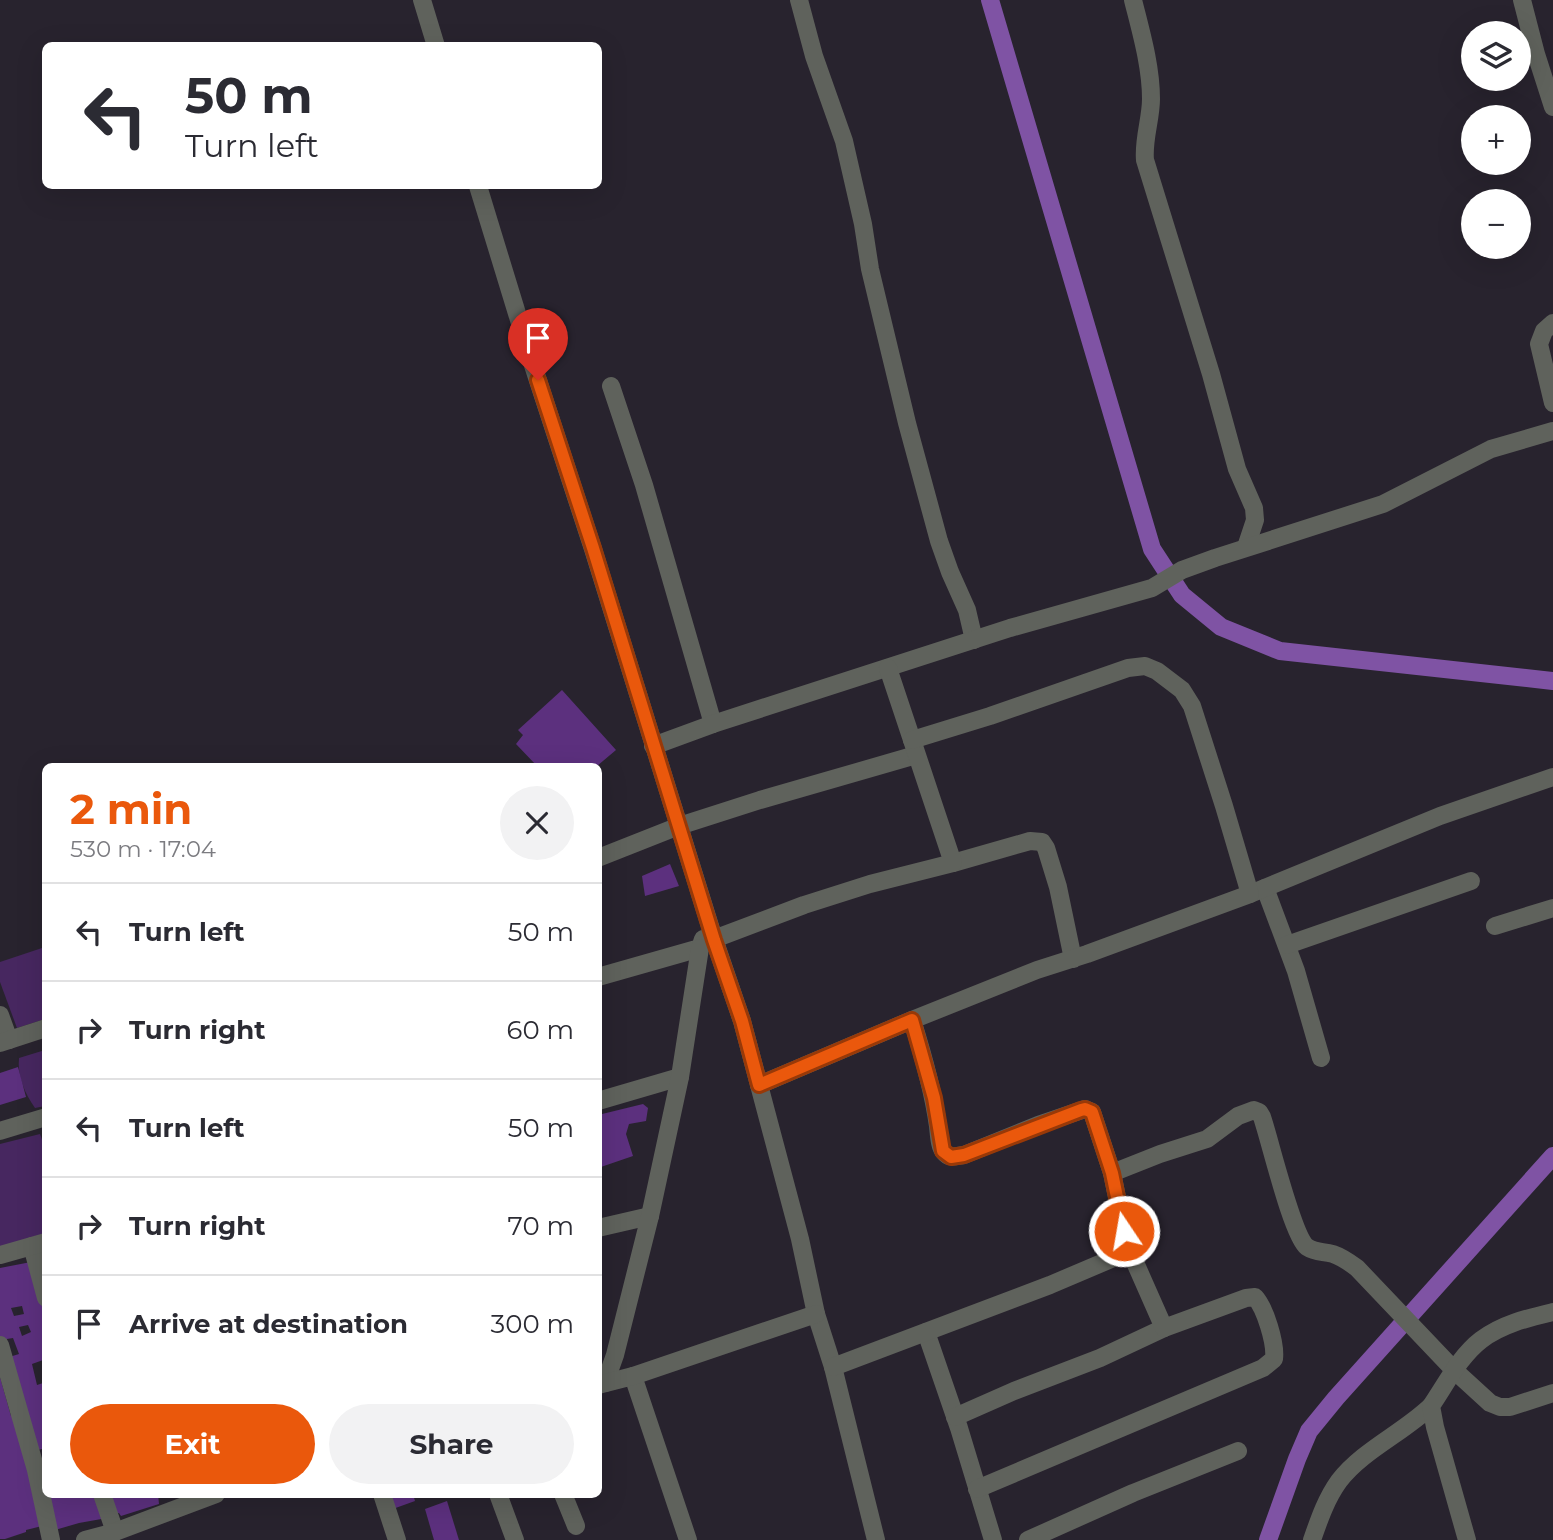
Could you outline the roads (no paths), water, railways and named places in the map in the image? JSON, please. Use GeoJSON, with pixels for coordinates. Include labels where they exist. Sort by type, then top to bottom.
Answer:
{"type":"FeatureCollection","features":[{"type":"Feature","properties":{"kind":"street"},"geometry":{"type":"LineString","coordinates":[[422,0],[435,42]]}},
{"type":"Feature","properties":{"kind":"street"},"geometry":{"type":"LineString","coordinates":[[799,0],[814,56],[844,141],[884,329],[925,489],[950,572],[967,610],[974,640]]}},
{"type":"Feature","properties":{"kind":"street"},"geometry":{"type":"LineString","coordinates":[[1133,0],[1149,73],[1151,99],[1145,143],[1146,160],[1237,469],[1254,508],[1255,520],[1246,547]]}},
{"type":"Feature","properties":{"kind":"street"},"geometry":{"type":"LineString","coordinates":[[1522,0],[1553,107]]}},
{"type":"Feature","properties":{"kind":"street"},"geometry":{"type":"LineString","coordinates":[[479,189],[679,826],[708,938],[742,1021],[876,1540]]}},
{"type":"Feature","properties":{"kind":"street"},"geometry":{"type":"LineString","coordinates":[[1553,323],[1544,331],[1539,344],[1553,403]]}},
{"type":"Feature","properties":{"kind":"street"},"geometry":{"type":"LineString","coordinates":[[611,386],[644,485],[713,724]]}},
{"type":"Feature","properties":{"kind":"street"},"geometry":{"type":"LineString","coordinates":[[653,746],[1010,628],[1152,588],[1182,570],[1383,504],[1490,449],[1553,431]]}},
{"type":"Feature","properties":{"kind":"street"},"geometry":{"type":"LineString","coordinates":[[602,856],[679,826],[914,748],[990,716],[1128,668],[1145,666],[1157,671],[1182,690],[1192,706],[1224,806],[1258,891],[1287,945],[1321,1058]]}},
{"type":"Feature","properties":{"kind":"street"},"geometry":{"type":"LineString","coordinates":[[888,668],[953,863]]}},
{"type":"Feature","properties":{"kind":"street"},"geometry":{"type":"LineString","coordinates":[[759,1085],[1037,970],[1258,891],[1440,816],[1553,777]]}},
{"type":"Feature","properties":{"kind":"street"},"geometry":{"type":"LineString","coordinates":[[602,976],[870,884],[1038,840],[1046,848],[1058,887],[1073,959]]}},
{"type":"Feature","properties":{"kind":"street"},"geometry":{"type":"LineString","coordinates":[[1287,945],[1471,881]]}},
{"type":"Feature","properties":{"kind":"street"},"geometry":{"type":"LineString","coordinates":[[1495,926],[1553,908]]}},
{"type":"Feature","properties":{"kind":"street"},"geometry":{"type":"LineString","coordinates":[[708,938],[650,1216],[607,1357],[602,1384],[816,1314]]}},
{"type":"Feature","properties":{"kind":"street"},"geometry":{"type":"LineString","coordinates":[[0,1015],[5,1042],[42,1029]]}},
{"type":"Feature","properties":{"kind":"street"},"geometry":{"type":"LineString","coordinates":[[912,1020],[934,1098],[941,1144],[947,1155],[964,1155],[1085,1109],[1092,1112],[1112,1173],[1130,1251],[1164,1328]]}},
{"type":"Feature","properties":{"kind":"street"},"geometry":{"type":"LineString","coordinates":[[602,1100],[680,1077]]}},
{"type":"Feature","properties":{"kind":"street"},"geometry":{"type":"LineString","coordinates":[[1112,1173],[1207,1139],[1248,1111],[1259,1112],[1302,1242],[1317,1252],[1344,1258],[1357,1268],[1455,1371],[1490,1403],[1510,1407],[1553,1393]]}},
{"type":"Feature","properties":{"kind":"street"},"geometry":{"type":"LineString","coordinates":[[0,1131],[42,1118]]}},
{"type":"Feature","properties":{"kind":"street"},"geometry":{"type":"LineString","coordinates":[[602,1227],[650,1216]]}},
{"type":"Feature","properties":{"kind":"street"},"geometry":{"type":"LineString","coordinates":[[0,1255],[39,1244],[42,1267]]}},
{"type":"Feature","properties":{"kind":"street"},"geometry":{"type":"LineString","coordinates":[[832,1367],[1050,1285],[1130,1251]]}},
{"type":"Feature","properties":{"kind":"street"},"geometry":{"type":"LineString","coordinates":[[955,1417],[1100,1358],[1164,1328],[1255,1297],[1261,1304],[1275,1350],[1274,1359],[1264,1368],[977,1489]]}},
{"type":"Feature","properties":{"kind":"street"},"geometry":{"type":"LineString","coordinates":[[1312,1540],[1334,1489],[1344,1476],[1431,1406],[1455,1371],[1482,1339],[1504,1326],[1553,1312]]}},
{"type":"Feature","properties":{"kind":"street"},"geometry":{"type":"LineString","coordinates":[[926,1332],[993,1540]]}},
{"type":"Feature","properties":{"kind":"street"},"geometry":{"type":"LineString","coordinates":[[0,1345],[36,1470],[51,1540]]}},
{"type":"Feature","properties":{"kind":"street"},"geometry":{"type":"LineString","coordinates":[[633,1376],[688,1540]]}},
{"type":"Feature","properties":{"kind":"street"},"geometry":{"type":"LineString","coordinates":[[1431,1406],[1467,1540]]}},
{"type":"Feature","properties":{"kind":"street"},"geometry":{"type":"LineString","coordinates":[[1028,1540],[1133,1493],[1238,1451]]}},
{"type":"Feature","properties":{"kind":"street"},"geometry":{"type":"LineString","coordinates":[[103,1498],[115,1532]]}},
{"type":"Feature","properties":{"kind":"street"},"geometry":{"type":"LineString","coordinates":[[85,1540],[115,1532],[207,1498]]}},
{"type":"Feature","properties":{"kind":"street"},"geometry":{"type":"LineString","coordinates":[[383,1498],[397,1540]]}},
{"type":"Feature","properties":{"kind":"street"},"geometry":{"type":"LineString","coordinates":[[499,1498],[515,1540]]}},
{"type":"Feature","properties":{"kind":"street"},"geometry":{"type":"LineString","coordinates":[[565,1498],[576,1526]]}},
{"type":"Feature","properties":{"kind":"waterway"},"geometry":{"type":"LineString","coordinates":[[990,0],[1152,549],[1182,595],[1221,627],[1280,651],[1553,681]]}},
{"type":"Feature","properties":{"kind":"waterway"},"geometry":{"type":"LineString","coordinates":[[1268,1540],[1309,1431],[1553,1156]]}}]}
